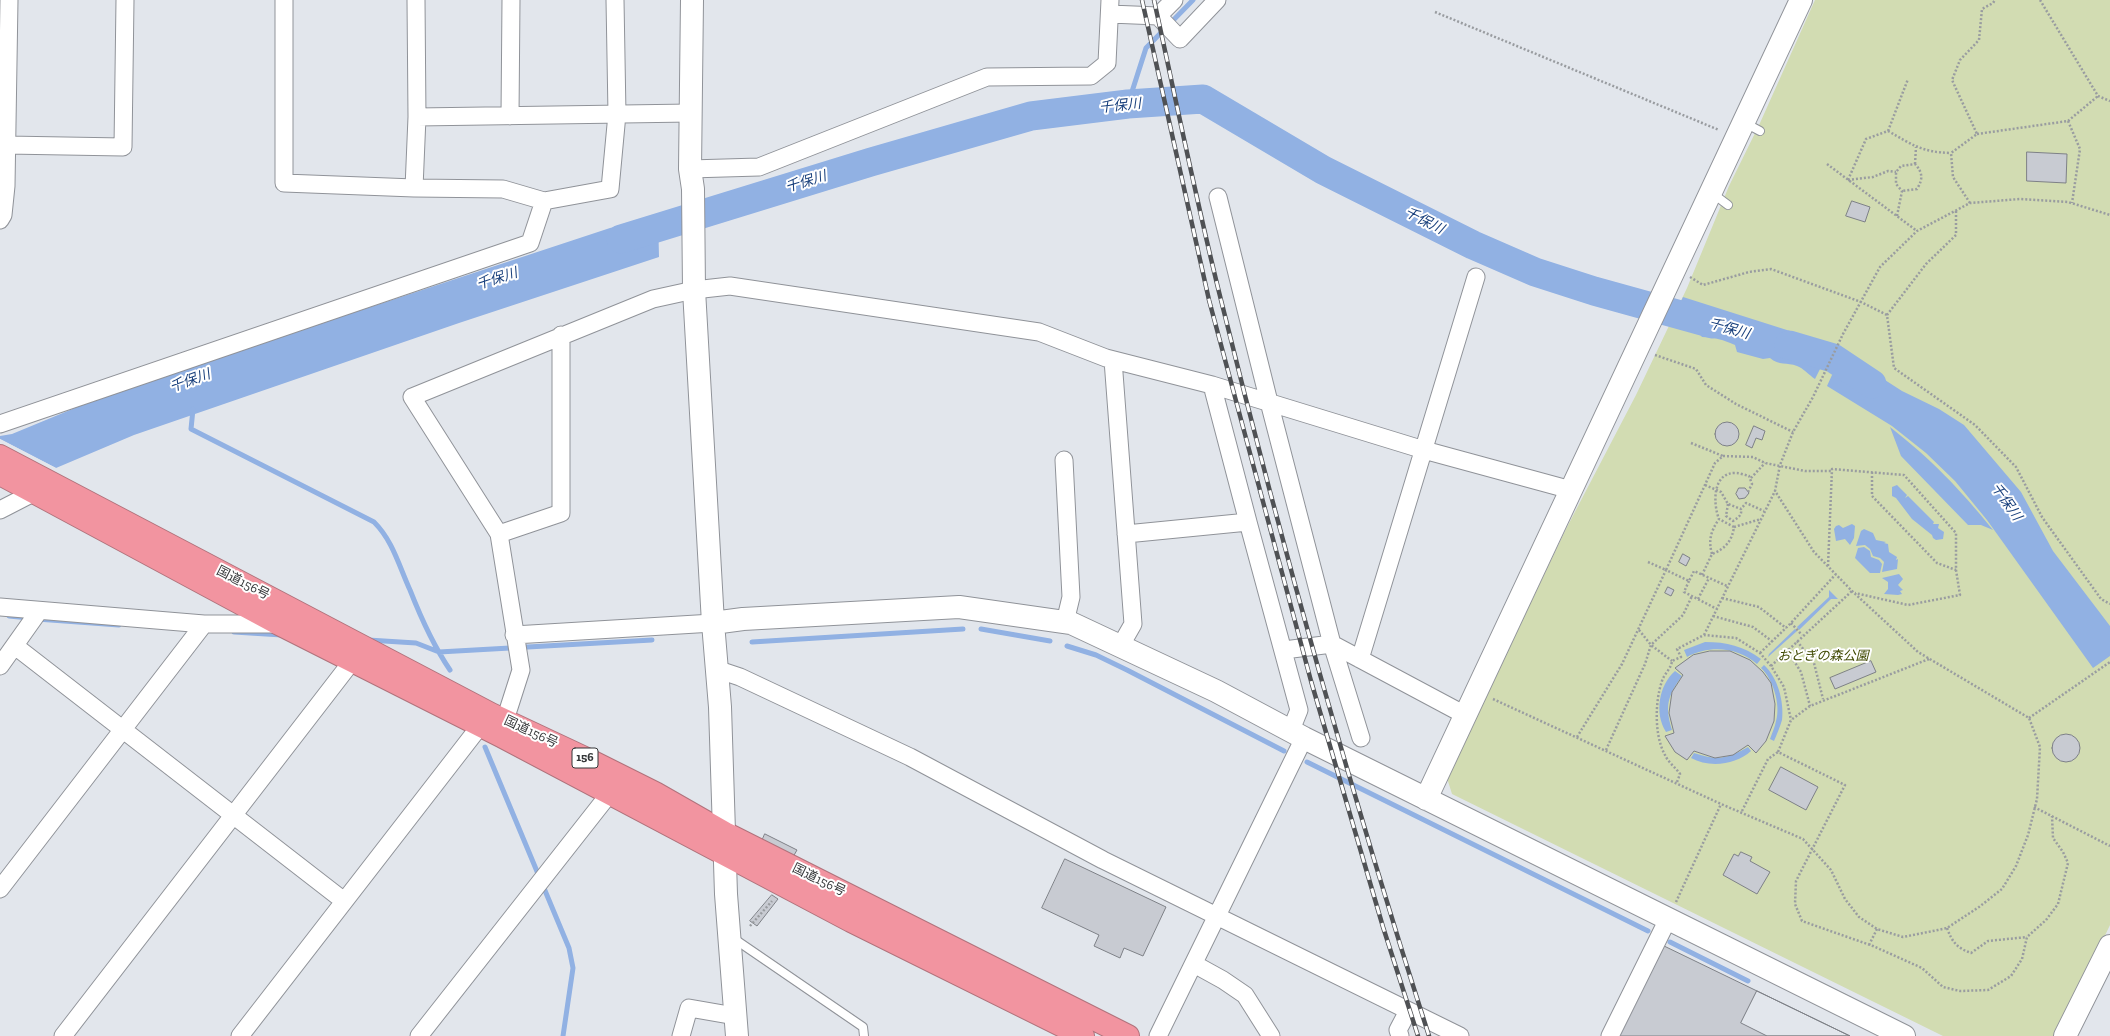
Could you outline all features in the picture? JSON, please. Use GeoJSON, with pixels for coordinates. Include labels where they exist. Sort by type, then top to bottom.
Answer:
{"type":"FeatureCollection","features":[{"type":"Feature","properties":{"kind":"highway","name":"国道156号"},"geometry":{"type":"LineString","coordinates":[[0,456],[35,486],[280,624],[353,660],[610,793],[725,843],[1128,1036]]}},
{"type":"Feature","properties":{"kind":"highway","name":"国道156号"},"geometry":{"type":"LineString","coordinates":[[0,474],[35,486],[648,790],[725,843],[851,921],[1083,1036]]}},
{"type":"Feature","properties":{"kind":"street"},"geometry":{"type":"LineString","coordinates":[[0,220],[3,215],[6,186],[7,145],[4,27],[9,0]]}},
{"type":"Feature","properties":{"kind":"street"},"geometry":{"type":"LineString","coordinates":[[7,145],[124,147],[125,0]]}},
{"type":"Feature","properties":{"kind":"street"},"geometry":{"type":"LineString","coordinates":[[284,0],[284,183],[414,188],[503,189],[544,201],[610,189],[617,114],[615,0]]}},
{"type":"Feature","properties":{"kind":"street"},"geometry":{"type":"LineString","coordinates":[[414,188],[417,117],[416,0]]}},
{"type":"Feature","properties":{"kind":"street"},"geometry":{"type":"LineString","coordinates":[[510,116],[511,0]]}},
{"type":"Feature","properties":{"kind":"street"},"geometry":{"type":"LineString","coordinates":[[681,1036],[689,1008],[736,1026],[728,935],[720,707],[713,623],[692,253],[692,0]]}},
{"type":"Feature","properties":{"kind":"street"},"geometry":{"type":"LineString","coordinates":[[1158,16],[1174,0]]}},
{"type":"Feature","properties":{"kind":"street"},"geometry":{"type":"LineString","coordinates":[[691,179],[759,167],[987,77],[1091,76],[1107,63],[1110,7],[1158,16],[1180,39],[1217,0]]}},
{"type":"Feature","properties":{"kind":"street"},"geometry":{"type":"LineString","coordinates":[[1426,799],[1672,275],[1719,198],[1801,0]]}},
{"type":"Feature","properties":{"kind":"street"},"geometry":{"type":"LineString","coordinates":[[417,117],[691,113]]}},
{"type":"Feature","properties":{"kind":"street"},"geometry":{"type":"LineString","coordinates":[[1218,197],[1269,402],[1332,644],[1360,738]]}},
{"type":"Feature","properties":{"kind":"street"},"geometry":{"type":"LineString","coordinates":[[0,424],[530,243],[544,201]]}},
{"type":"Feature","properties":{"kind":"street"},"geometry":{"type":"LineString","coordinates":[[1360,659],[1476,277]]}},
{"type":"Feature","properties":{"kind":"street"},"geometry":{"type":"LineString","coordinates":[[505,720],[521,670],[514,635],[499,534],[412,397],[561,335],[653,299],[694,290],[730,286],[1039,332],[1114,360],[1212,385],[1424,450],[1571,490]]}},
{"type":"Feature","properties":{"kind":"street"},"geometry":{"type":"LineString","coordinates":[[499,534],[561,513],[561,335]]}},
{"type":"Feature","properties":{"kind":"street"},"geometry":{"type":"LineString","coordinates":[[1114,360],[1133,624],[1121,645]]}},
{"type":"Feature","properties":{"kind":"street"},"geometry":{"type":"LineString","coordinates":[[1158,1036],[1217,917],[1297,734],[1299,710],[1212,385]]}},
{"type":"Feature","properties":{"kind":"street"},"geometry":{"type":"LineString","coordinates":[[1064,460],[1071,597],[1065,622]]}},
{"type":"Feature","properties":{"kind":"street"},"geometry":{"type":"LineString","coordinates":[[0,510],[35,486]]}},
{"type":"Feature","properties":{"kind":"street"},"geometry":{"type":"LineString","coordinates":[[1126,534],[1248,522]]}},
{"type":"Feature","properties":{"kind":"street"},"geometry":{"type":"LineString","coordinates":[[0,607],[204,624],[280,624]]}},
{"type":"Feature","properties":{"kind":"street"},"geometry":{"type":"LineString","coordinates":[[514,635],[713,623],[743,619],[959,607],[1071,623],[1121,645],[1216,691],[1426,799],[1904,1036]]}},
{"type":"Feature","properties":{"kind":"street"},"geometry":{"type":"LineString","coordinates":[[0,666],[39,611]]}},
{"type":"Feature","properties":{"kind":"street"},"geometry":{"type":"LineString","coordinates":[[0,889],[124,730],[204,624]]}},
{"type":"Feature","properties":{"kind":"street"},"geometry":{"type":"LineString","coordinates":[[1284,650],[1332,644],[1465,714]]}},
{"type":"Feature","properties":{"kind":"street"},"geometry":{"type":"LineString","coordinates":[[15,646],[344,901]]}},
{"type":"Feature","properties":{"kind":"street"},"geometry":{"type":"LineString","coordinates":[[63,1036],[353,660]]}},
{"type":"Feature","properties":{"kind":"street"},"geometry":{"type":"LineString","coordinates":[[716,669],[740,677],[910,757],[1103,860],[1217,917],[1295,961],[1408,1011],[1460,1036]]}},
{"type":"Feature","properties":{"kind":"street"},"geometry":{"type":"LineString","coordinates":[[240,1036],[480,726]]}},
{"type":"Feature","properties":{"kind":"street"},"geometry":{"type":"LineString","coordinates":[[420,1036],[610,793]]}},
{"type":"Feature","properties":{"kind":"street"},"geometry":{"type":"LineString","coordinates":[[1610,1036],[1668,919]]}},
{"type":"Feature","properties":{"kind":"street"},"geometry":{"type":"LineString","coordinates":[[2065,1036],[2110,946]]}},
{"type":"Feature","properties":{"kind":"street"},"geometry":{"type":"LineString","coordinates":[[1194,964],[1223,980],[1245,995],[1268,1026]]}},
{"type":"Feature","properties":{"kind":"street"},"geometry":{"type":"LineString","coordinates":[[1400,1036],[1398,1030],[1408,1011]]}},
{"type":"Feature","properties":{"kind":"lane"},"geometry":{"type":"LineString","coordinates":[[728,935],[863,1027],[864,1036]]}},
{"type":"Feature","properties":{"kind":"path"},"geometry":{"type":"LineString","coordinates":[[1977,134],[1952,80],[1960,60],[1979,40],[1982,9],[1993,4],[1995,0]]}},
{"type":"Feature","properties":{"kind":"path"},"geometry":{"type":"LineString","coordinates":[[2040,0],[2098,96],[2110,101]]}},
{"type":"Feature","properties":{"kind":"path"},"geometry":{"type":"LineString","coordinates":[[1435,12],[1747,130]]}},
{"type":"Feature","properties":{"kind":"path"},"geometry":{"type":"LineString","coordinates":[[1888,131],[1908,79]]}},
{"type":"Feature","properties":{"kind":"path"},"geometry":{"type":"LineString","coordinates":[[1848,180],[1866,138],[1888,131],[1916,147],[1931,152],[1951,153],[1977,134],[2068,121],[2098,96]]}},
{"type":"Feature","properties":{"kind":"path"},"geometry":{"type":"LineString","coordinates":[[2068,121],[2080,150],[2072,203]]}},
{"type":"Feature","properties":{"kind":"path"},"geometry":{"type":"LineString","coordinates":[[1902,191],[1917,189],[1921,182],[1922,175],[1915,164],[1916,147]]}},
{"type":"Feature","properties":{"kind":"path"},"geometry":{"type":"LineString","coordinates":[[1951,153],[1953,177],[1970,203]]}},
{"type":"Feature","properties":{"kind":"path"},"geometry":{"type":"LineString","coordinates":[[1827,164],[1917,231]]}},
{"type":"Feature","properties":{"kind":"path"},"geometry":{"type":"LineString","coordinates":[[1902,191],[1896,184],[1896,172],[1901,166],[1915,164]]}},
{"type":"Feature","properties":{"kind":"path"},"geometry":{"type":"LineString","coordinates":[[1848,180],[1873,177],[1888,171],[1896,172]]}},
{"type":"Feature","properties":{"kind":"path"},"geometry":{"type":"LineString","coordinates":[[1897,216],[1902,191]]}},
{"type":"Feature","properties":{"kind":"path"},"geometry":{"type":"LineString","coordinates":[[1704,635],[1775,491],[1780,465],[1793,432],[1813,397],[1843,334],[1880,267],[1917,231],[1970,203],[2020,199],[2072,203],[2110,215]]}},
{"type":"Feature","properties":{"kind":"path"},"geometry":{"type":"LineString","coordinates":[[1956,211],[1956,235],[1926,264],[1887,315],[1894,368],[1974,425],[2016,467],[2042,518],[2101,599],[2110,604]]}},
{"type":"Feature","properties":{"kind":"path"},"geometry":{"type":"LineString","coordinates":[[1672,275],[1703,285],[1749,272],[1771,269],[1861,302],[1887,315]]}},
{"type":"Feature","properties":{"kind":"path"},"geometry":{"type":"LineString","coordinates":[[1641,342],[1696,369],[1706,385],[1736,404],[1793,432]]}},
{"type":"Feature","properties":{"kind":"path"},"geometry":{"type":"LineString","coordinates":[[1691,443],[1723,456],[1753,457],[1765,463],[1805,471],[1832,471],[1832,469],[1904,475],[1956,533],[1956,570],[1960,595],[1908,605],[1853,592]]}},
{"type":"Feature","properties":{"kind":"path"},"geometry":{"type":"LineString","coordinates":[[1577,737],[1622,664],[1715,463],[1723,456]]}},
{"type":"Feature","properties":{"kind":"path"},"geometry":{"type":"LineString","coordinates":[[1751,478],[1765,463]]}},
{"type":"Feature","properties":{"kind":"path"},"geometry":{"type":"LineString","coordinates":[[1828,566],[1832,471]]}},
{"type":"Feature","properties":{"kind":"path"},"geometry":{"type":"LineString","coordinates":[[1751,478],[1737,472],[1727,474],[1716,490],[1714,508],[1719,519],[1734,527],[1761,519]]}},
{"type":"Feature","properties":{"kind":"path"},"geometry":{"type":"LineString","coordinates":[[1872,472],[1872,496],[1937,563],[1956,570]]}},
{"type":"Feature","properties":{"kind":"path"},"geometry":{"type":"LineString","coordinates":[[1748,492],[1752,484],[1751,478]]}},
{"type":"Feature","properties":{"kind":"path"},"geometry":{"type":"LineString","coordinates":[[1705,485],[1721,492],[1728,504],[1741,509]]}},
{"type":"Feature","properties":{"kind":"path"},"geometry":{"type":"LineString","coordinates":[[1476,691],[1677,782],[1721,804],[1742,811],[1803,839],[1832,870],[1844,899],[1859,917],[1877,929],[1903,938],[1947,928],[1979,907],[2002,889],[2016,866],[2028,835],[2037,799],[2040,747],[2029,718],[1918,652],[1853,592],[1814,552],[1775,491]]}},
{"type":"Feature","properties":{"kind":"path"},"geometry":{"type":"LineString","coordinates":[[1726,523],[1739,517],[1742,513],[1741,509],[1746,503],[1764,512]]}},
{"type":"Feature","properties":{"kind":"path"},"geometry":{"type":"LineString","coordinates":[[1726,523],[1728,504]]}},
{"type":"Feature","properties":{"kind":"path"},"geometry":{"type":"LineString","coordinates":[[1726,516],[1733,521]]}},
{"type":"Feature","properties":{"kind":"path"},"geometry":{"type":"LineString","coordinates":[[1702,575],[1712,554],[1710,541],[1711,531],[1719,519]]}},
{"type":"Feature","properties":{"kind":"path"},"geometry":{"type":"LineString","coordinates":[[1712,554],[1720,551],[1728,543],[1734,527]]}},
{"type":"Feature","properties":{"kind":"path"},"geometry":{"type":"LineString","coordinates":[[1648,562],[1689,581]]}},
{"type":"Feature","properties":{"kind":"path"},"geometry":{"type":"LineString","coordinates":[[1717,609],[1684,592],[1689,581],[1694,571],[1728,586]]}},
{"type":"Feature","properties":{"kind":"path"},"geometry":{"type":"LineString","coordinates":[[1760,653],[1773,642],[1836,574]]}},
{"type":"Feature","properties":{"kind":"path"},"geometry":{"type":"LineString","coordinates":[[1698,599],[1709,578]]}},
{"type":"Feature","properties":{"kind":"path"},"geometry":{"type":"LineString","coordinates":[[1771,665],[1802,635],[1853,592]]}},
{"type":"Feature","properties":{"kind":"path"},"geometry":{"type":"LineString","coordinates":[[1606,750],[1645,664],[1651,645],[1683,615],[1692,596]]}},
{"type":"Feature","properties":{"kind":"path"},"geometry":{"type":"LineString","coordinates":[[1722,598],[1759,607],[1786,628]]}},
{"type":"Feature","properties":{"kind":"path"},"geometry":{"type":"LineString","coordinates":[[1713,616],[1753,627],[1773,642]]}},
{"type":"Feature","properties":{"kind":"path"},"geometry":{"type":"LineString","coordinates":[[1791,623],[1802,635]]}},
{"type":"Feature","properties":{"kind":"path"},"geometry":{"type":"LineString","coordinates":[[1639,630],[1651,645],[1672,661]]}},
{"type":"Feature","properties":{"kind":"path"},"geometry":{"type":"LineString","coordinates":[[1677,782],[1680,774],[1664,755],[1658,728],[1656,702],[1662,679],[1672,661],[1681,657],[1677,649],[1704,635],[1736,638],[1760,653],[1771,665],[1784,687],[1791,720]]}},
{"type":"Feature","properties":{"kind":"path"},"geometry":{"type":"LineString","coordinates":[[1797,640],[1814,663],[1823,699]]}},
{"type":"Feature","properties":{"kind":"path"},"geometry":{"type":"LineString","coordinates":[[1787,650],[1801,672],[1810,706]]}},
{"type":"Feature","properties":{"kind":"path"},"geometry":{"type":"LineString","coordinates":[[1742,811],[1768,759],[1778,752],[1791,720],[1810,706],[1823,699],[1930,658]]}},
{"type":"Feature","properties":{"kind":"path"},"geometry":{"type":"LineString","coordinates":[[2029,718],[2110,662]]}},
{"type":"Feature","properties":{"kind":"path"},"geometry":{"type":"LineString","coordinates":[[1778,752],[1845,785],[1796,881],[1795,904],[1802,921],[1869,944],[1922,968],[1943,987],[1960,991],[1988,990],[2011,976],[2022,959],[2027,937],[2046,920],[2058,904],[2068,863],[2063,852],[2053,838],[2052,816]]}},
{"type":"Feature","properties":{"kind":"path"},"geometry":{"type":"LineString","coordinates":[[1668,919],[1721,804]]}},
{"type":"Feature","properties":{"kind":"path"},"geometry":{"type":"LineString","coordinates":[[2034,807],[2110,846]]}},
{"type":"Feature","properties":{"kind":"path"},"geometry":{"type":"LineString","coordinates":[[750,926],[754,924],[776,896]]}},
{"type":"Feature","properties":{"kind":"path"},"geometry":{"type":"LineString","coordinates":[[1947,928],[1952,942],[1962,950],[1971,953],[1988,941],[2027,937]]}},
{"type":"Feature","properties":{"kind":"path"},"geometry":{"type":"LineString","coordinates":[[1869,944],[1877,929]]}},
{"type":"Feature","properties":{"kind":"green space","name":"おとぎの森公園"},"geometry":{"type":"Polygon","coordinates":[[[1815,0],[2110,0],[2110,925],[2057,1036],[1943,1036],[1452,794],[1447,778],[1566,529],[1636,395],[1687,288],[1729,186],[1760,123],[1815,0]]]}},
{"type":"Feature","properties":{"kind":"water"},"geometry":{"type":"Polygon","coordinates":[[[658,216],[659,257],[459,323],[134,435],[56,468],[0,439],[0,436],[12,434],[116,391],[610,228],[658,216]]]}},
{"type":"Feature","properties":{"kind":"water"},"geometry":{"type":"Polygon","coordinates":[[[1683,297],[1812,338],[1831,349],[1826,359],[1822,360],[1821,367],[1815,379],[1802,368],[1797,366],[1780,363],[1770,358],[1763,359],[1737,352],[1735,345],[1731,343],[1715,338],[1702,337],[1697,331],[1690,332],[1670,325],[1683,297]]]}},
{"type":"Feature","properties":{"kind":"water"},"geometry":{"type":"Polygon","coordinates":[[[1843,353],[1902,391],[1939,409],[1964,425],[2021,492],[2053,551],[2110,626],[2110,656],[2093,668],[1987,520],[1955,481],[1926,453],[1892,426],[1827,386],[1832,375],[1837,373],[1837,365],[1843,353]]]}},
{"type":"Feature","properties":{"kind":"water"},"geometry":{"type":"Polygon","coordinates":[[[1890,427],[1919,451],[1944,475],[1993,530],[1981,525],[1968,525],[1901,456],[1890,427]]]}},
{"type":"Feature","properties":{"kind":"water"},"geometry":{"type":"Polygon","coordinates":[[[1897,485],[1907,495],[1905,498],[1908,496],[1934,522],[1933,524],[1939,524],[1938,528],[1944,532],[1943,539],[1936,540],[1933,538],[1932,535],[1912,519],[1896,498],[1892,496],[1892,487],[1897,485]]]}},
{"type":"Feature","properties":{"kind":"water"},"geometry":{"type":"Polygon","coordinates":[[[1852,524],[1855,526],[1854,538],[1850,545],[1845,539],[1836,541],[1834,529],[1836,526],[1839,525],[1843,528],[1852,524]]]}},
{"type":"Feature","properties":{"kind":"water"},"geometry":{"type":"Polygon","coordinates":[[[1864,529],[1873,533],[1876,540],[1886,542],[1884,543],[1888,544],[1889,552],[1897,557],[1896,560],[1898,559],[1897,569],[1882,572],[1884,562],[1880,558],[1873,556],[1870,549],[1865,545],[1856,546],[1861,531],[1864,529]]]}},
{"type":"Feature","properties":{"kind":"water"},"geometry":{"type":"Polygon","coordinates":[[[1864,547],[1870,551],[1871,557],[1879,560],[1882,564],[1880,573],[1870,573],[1855,558],[1858,548],[1864,547]]]}},
{"type":"Feature","properties":{"kind":"water"},"geometry":{"type":"Polygon","coordinates":[[[1899,574],[1903,579],[1898,585],[1903,590],[1900,591],[1902,594],[1884,594],[1888,589],[1888,582],[1882,578],[1899,574]]]}},
{"type":"Feature","properties":{"kind":"water"},"geometry":{"type":"Polygon","coordinates":[[[1829,590],[1838,599],[1831,599],[1799,630],[1797,627],[1829,597],[1829,590]]]}},
{"type":"Feature","properties":{"kind":"water"},"geometry":{"type":"Polygon","coordinates":[[[1795,629],[1797,631],[1768,657],[1769,654],[1795,629]]]}},
{"type":"Feature","properties":{"kind":"water"},"geometry":{"type":"Polygon","coordinates":[[[1705,642],[1720,643],[1741,648],[1761,659],[1757,664],[1741,654],[1732,651],[1714,649],[1696,653],[1687,657],[1684,650],[1705,642]]]}},
{"type":"Feature","properties":{"kind":"water"},"geometry":{"type":"Polygon","coordinates":[[[1764,665],[1773,676],[1779,690],[1782,705],[1782,720],[1774,741],[1770,739],[1777,715],[1777,700],[1769,679],[1761,668],[1764,665]]]}},
{"type":"Feature","properties":{"kind":"water"},"geometry":{"type":"Polygon","coordinates":[[[1675,671],[1682,676],[1670,696],[1668,714],[1672,730],[1666,732],[1660,716],[1660,700],[1665,684],[1675,671]]]}},
{"type":"Feature","properties":{"kind":"water"},"geometry":{"type":"Polygon","coordinates":[[[1748,747],[1751,751],[1745,756],[1722,764],[1706,763],[1691,758],[1694,753],[1702,756],[1722,758],[1748,747]]]}},
{"type":"Feature","properties":{"kind":"pier"},"geometry":{"type":"Polygon","coordinates":[[[0,439],[59,470],[56,470],[0,442],[0,439]]]}},
{"type":"Feature","properties":{"kind":"building"},"geometry":{"type":"Polygon","coordinates":[[[2027,152],[2067,154],[2066,183],[2027,181],[2027,152]]]}},
{"type":"Feature","properties":{"kind":"building"},"geometry":{"type":"Polygon","coordinates":[[[1852,201],[1870,207],[1865,222],[1846,216],[1852,201]]]}},
{"type":"Feature","properties":{"kind":"building"},"geometry":{"type":"Polygon","coordinates":[[[1727,422],[1736,425],[1739,434],[1736,443],[1727,446],[1718,443],[1715,434],[1718,425],[1727,422]]]}},
{"type":"Feature","properties":{"kind":"building"},"geometry":{"type":"Polygon","coordinates":[[[1754,426],[1765,431],[1762,440],[1756,438],[1752,448],[1746,445],[1754,426]]]}},
{"type":"Feature","properties":{"kind":"building"},"geometry":{"type":"Polygon","coordinates":[[[1739,488],[1745,488],[1749,493],[1745,498],[1739,499],[1736,494],[1739,488]]]}},
{"type":"Feature","properties":{"kind":"building"},"geometry":{"type":"Polygon","coordinates":[[[1683,554],[1690,558],[1686,566],[1679,562],[1683,554]]]}},
{"type":"Feature","properties":{"kind":"building"},"geometry":{"type":"Polygon","coordinates":[[[1668,587],[1674,590],[1671,596],[1665,593],[1668,587]]]}},
{"type":"Feature","properties":{"kind":"building"},"geometry":{"type":"Polygon","coordinates":[[[1710,651],[1730,651],[1750,660],[1763,672],[1771,683],[1775,704],[1774,721],[1766,741],[1756,753],[1748,745],[1733,755],[1715,758],[1694,751],[1687,760],[1675,752],[1665,736],[1674,733],[1669,713],[1672,692],[1683,675],[1675,668],[1693,655],[1710,651]]]}},
{"type":"Feature","properties":{"kind":"building"},"geometry":{"type":"Polygon","coordinates":[[[1871,661],[1876,672],[1835,689],[1830,678],[1871,661]]]}},
{"type":"Feature","properties":{"kind":"building"},"geometry":{"type":"Polygon","coordinates":[[[2066,734],[2076,738],[2080,748],[2076,758],[2066,762],[2056,758],[2052,748],[2056,738],[2066,734]]]}},
{"type":"Feature","properties":{"kind":"building"},"geometry":{"type":"Polygon","coordinates":[[[1781,767],[1818,787],[1806,810],[1769,790],[1781,767]]]}},
{"type":"Feature","properties":{"kind":"building"},"geometry":{"type":"Polygon","coordinates":[[[765,834],[797,850],[793,857],[762,841],[765,834]]]}},
{"type":"Feature","properties":{"kind":"building"},"geometry":{"type":"Polygon","coordinates":[[[1741,852],[1752,857],[1750,861],[1770,872],[1757,894],[1723,875],[1734,854],[1738,856],[1741,852]]]}},
{"type":"Feature","properties":{"kind":"building"},"geometry":{"type":"Polygon","coordinates":[[[1065,859],[1166,907],[1143,956],[1124,948],[1120,958],[1094,946],[1099,935],[1042,908],[1065,859]]]}},
{"type":"Feature","properties":{"kind":"building"},"geometry":{"type":"Polygon","coordinates":[[[772,895],[778,899],[757,926],[750,921],[772,895]]]}},
{"type":"Feature","properties":{"kind":"building"},"geometry":{"type":"Polygon","coordinates":[[[1662,945],[1850,1036],[1616,1036],[1662,945]]]}},
{"type":"Feature","properties":{"kind":"building"},"geometry":{"type":"Polygon","coordinates":[[[1757,991],[1850,1036],[1767,1036],[1741,1023],[1757,991]]]}},
{"type":"Feature","properties":{"kind":"waterway"},"geometry":{"type":"LineString","coordinates":[[1128,104],[1146,48],[1193,0]]}},
{"type":"Feature","properties":{"kind":"waterway","name":"千保川"},"geometry":{"type":"LineString","coordinates":[[621,239],[871,162],[1031,116],[1128,104],[1203,99],[1323,170],[1473,245],[1535,272],[1594,291],[1713,324]]}},
{"type":"Feature","properties":{"kind":"waterway","name":"千保川"},"geometry":{"type":"LineString","coordinates":[[1789,345],[1833,358],[1872,384]]}},
{"type":"Feature","properties":{"kind":"waterway"},"geometry":{"type":"LineString","coordinates":[[193,409],[191,429],[374,522],[381,529],[399,563],[418,611],[438,651],[450,670]]}},
{"type":"Feature","properties":{"kind":"waterway"},"geometry":{"type":"LineString","coordinates":[[9,616],[29,618]]}},
{"type":"Feature","properties":{"kind":"waterway"},"geometry":{"type":"LineString","coordinates":[[37,619],[119,625]]}},
{"type":"Feature","properties":{"kind":"waterway"},"geometry":{"type":"LineString","coordinates":[[752,642],[963,629]]}},
{"type":"Feature","properties":{"kind":"waterway"},"geometry":{"type":"LineString","coordinates":[[981,629],[1050,641]]}},
{"type":"Feature","properties":{"kind":"waterway"},"geometry":{"type":"LineString","coordinates":[[234,632],[282,635]]}},
{"type":"Feature","properties":{"kind":"waterway"},"geometry":{"type":"LineString","coordinates":[[368,640],[416,643],[439,652],[652,640]]}},
{"type":"Feature","properties":{"kind":"waterway"},"geometry":{"type":"LineString","coordinates":[[1067,646],[1096,655],[1284,751]]}},
{"type":"Feature","properties":{"kind":"waterway"},"geometry":{"type":"LineString","coordinates":[[485,747],[569,948],[573,968],[563,1036]]}},
{"type":"Feature","properties":{"kind":"waterway"},"geometry":{"type":"LineString","coordinates":[[1307,762],[1648,931]]}},
{"type":"Feature","properties":{"kind":"waterway"},"geometry":{"type":"LineString","coordinates":[[1670,942],[1748,981]]}},
{"type":"Feature","properties":{"kind":"railway"},"geometry":{"type":"LineString","coordinates":[[1142,0],[1209,300],[1311,681],[1383,927],[1418,1036]]}},
{"type":"Feature","properties":{"kind":"railway"},"geometry":{"type":"LineString","coordinates":[[1154,0],[1212,262],[1268,485],[1345,761],[1429,1036]]}}]}
